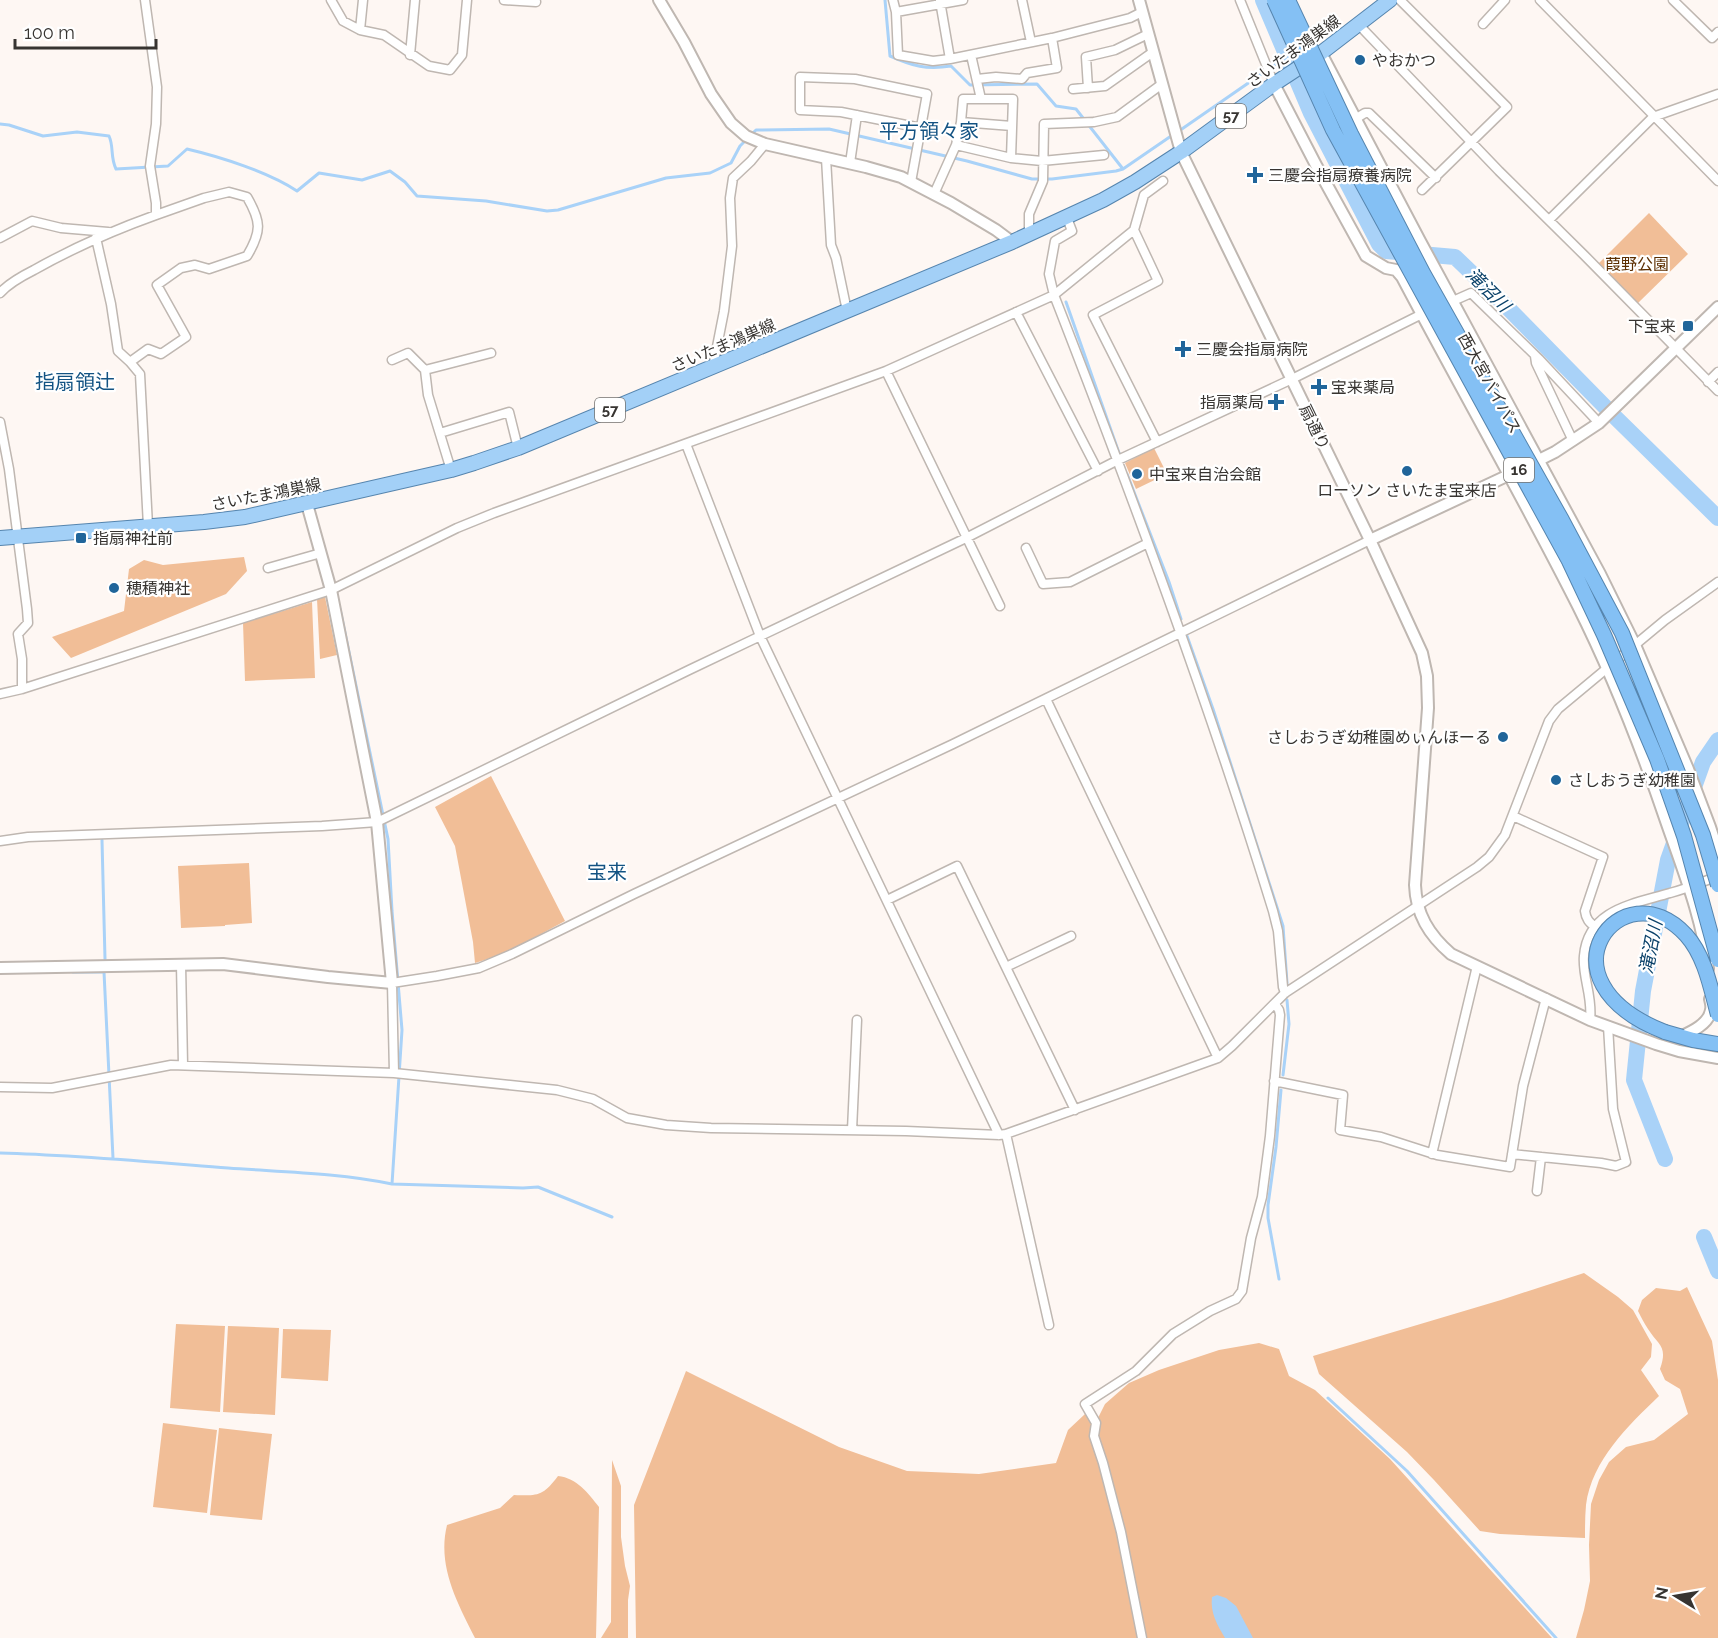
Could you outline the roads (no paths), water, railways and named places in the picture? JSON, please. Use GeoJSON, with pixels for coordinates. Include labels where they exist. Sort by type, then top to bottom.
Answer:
{"type":"FeatureCollection","features":[{"type":"Feature","properties":{"kind":"highway","name":"西大宮バイパス"},"geometry":{"type":"LineString","coordinates":[[1274,0],[1333,130],[1569,561],[1604,635],[1656,759],[1684,836],[1718,960]]}},
{"type":"Feature","properties":{"kind":"highway","name":"西大宮バイパス"},"geometry":{"type":"LineString","coordinates":[[1288,0],[1351,134],[1423,273],[1525,452],[1622,633],[1703,835],[1718,885]]}},
{"type":"Feature","properties":{"kind":"highway"},"geometry":{"type":"LineString","coordinates":[[1718,1016],[1708,979],[1695,948],[1687,936],[1668,920],[1660,916],[1641,914],[1629,916],[1612,925],[1601,937],[1595,968],[1600,982],[1617,1005],[1639,1020],[1665,1032],[1718,1044]]}},
{"type":"Feature","properties":{"kind":"main road","name":"さいたま鴻巣線"},"geometry":{"type":"LineString","coordinates":[[0,538],[244,517],[451,470],[518,448],[1067,218],[1127,186],[1181,153],[1277,82],[1321,53],[1390,0]]}},
{"type":"Feature","properties":{"kind":"street"},"geometry":{"type":"LineString","coordinates":[[145,0],[157,87],[156,124],[150,166],[156,215]]}},
{"type":"Feature","properties":{"kind":"street"},"geometry":{"type":"LineString","coordinates":[[331,0],[343,21],[360,30],[384,35],[429,66],[450,70],[462,55],[467,0]]}},
{"type":"Feature","properties":{"kind":"street"},"geometry":{"type":"LineString","coordinates":[[360,30],[363,0]]}},
{"type":"Feature","properties":{"kind":"street"},"geometry":{"type":"LineString","coordinates":[[410,55],[415,0]]}},
{"type":"Feature","properties":{"kind":"street"},"geometry":{"type":"LineString","coordinates":[[504,0],[536,3]]}},
{"type":"Feature","properties":{"kind":"street"},"geometry":{"type":"LineString","coordinates":[[659,0],[711,94],[731,123],[746,136],[765,144],[901,177],[996,230],[1012,242]]}},
{"type":"Feature","properties":{"kind":"street"},"geometry":{"type":"LineString","coordinates":[[893,0],[896,12],[898,55],[933,61],[950,60],[1052,38],[1130,18],[1142,12]]}},
{"type":"Feature","properties":{"kind":"street"},"geometry":{"type":"LineString","coordinates":[[896,12],[940,2],[963,0]]}},
{"type":"Feature","properties":{"kind":"street"},"geometry":{"type":"LineString","coordinates":[[1022,0],[1031,42]]}},
{"type":"Feature","properties":{"kind":"street","name":"扇通り"},"geometry":{"type":"LineString","coordinates":[[1139,0],[1181,153],[1370,540],[1422,653],[1429,694],[1415,885],[1418,905]]}},
{"type":"Feature","properties":{"kind":"street"},"geometry":{"type":"LineString","coordinates":[[1240,0],[1317,167],[1366,256],[1386,268],[1396,270],[1402,277],[1579,607],[1608,669],[1650,773],[1683,889],[1706,950],[1711,1010],[1707,1018],[1693,1031],[1680,1037]]}},
{"type":"Feature","properties":{"kind":"street"},"geometry":{"type":"LineString","coordinates":[[1295,0],[1355,119],[1600,574],[1635,645],[1688,769],[1718,852]]}},
{"type":"Feature","properties":{"kind":"street"},"geometry":{"type":"LineString","coordinates":[[1400,0],[1507,107],[1422,190]]}},
{"type":"Feature","properties":{"kind":"street"},"geometry":{"type":"LineString","coordinates":[[1483,24],[1505,0]]}},
{"type":"Feature","properties":{"kind":"street"},"geometry":{"type":"LineString","coordinates":[[1540,0],[1718,181]]}},
{"type":"Feature","properties":{"kind":"street"},"geometry":{"type":"LineString","coordinates":[[1673,0],[1712,38],[1718,32]]}},
{"type":"Feature","properties":{"kind":"street"},"geometry":{"type":"LineString","coordinates":[[940,2],[950,60]]}},
{"type":"Feature","properties":{"kind":"street"},"geometry":{"type":"LineString","coordinates":[[1358,24],[1718,391]]}},
{"type":"Feature","properties":{"kind":"street"},"geometry":{"type":"LineString","coordinates":[[1088,88],[1086,57],[1115,51],[1148,34]]}},
{"type":"Feature","properties":{"kind":"street"},"geometry":{"type":"LineString","coordinates":[[977,79],[996,77],[1022,79],[1027,74],[1057,68],[1052,38]]}},
{"type":"Feature","properties":{"kind":"street"},"geometry":{"type":"LineString","coordinates":[[1073,89],[1105,86],[1153,52]]}},
{"type":"Feature","properties":{"kind":"street"},"geometry":{"type":"LineString","coordinates":[[971,55],[981,99]]}},
{"type":"Feature","properties":{"kind":"street"},"geometry":{"type":"LineString","coordinates":[[911,183],[921,128],[927,94],[855,80],[800,77],[800,110],[841,112],[921,128]]}},
{"type":"Feature","properties":{"kind":"street"},"geometry":{"type":"LineString","coordinates":[[1029,234],[1029,214],[1043,181],[1044,124],[1094,122],[1117,117],[1162,84]]}},
{"type":"Feature","properties":{"kind":"street"},"geometry":{"type":"LineString","coordinates":[[1550,220],[1653,117],[1718,93]]}},
{"type":"Feature","properties":{"kind":"street"},"geometry":{"type":"LineString","coordinates":[[933,194],[956,145],[963,99],[1013,99],[1011,158]]}},
{"type":"Feature","properties":{"kind":"street"},"geometry":{"type":"LineString","coordinates":[[1355,119],[1369,113],[1436,178]]}},
{"type":"Feature","properties":{"kind":"street"},"geometry":{"type":"LineString","coordinates":[[850,163],[857,115]]}},
{"type":"Feature","properties":{"kind":"street"},"geometry":{"type":"LineString","coordinates":[[961,122],[1012,126]]}},
{"type":"Feature","properties":{"kind":"street"},"geometry":{"type":"LineString","coordinates":[[713,367],[724,311],[732,246],[730,198],[733,178],[765,144]]}},
{"type":"Feature","properties":{"kind":"street"},"geometry":{"type":"LineString","coordinates":[[956,145],[1011,158],[1042,161],[1104,155]]}},
{"type":"Feature","properties":{"kind":"street"},"geometry":{"type":"LineString","coordinates":[[826,158],[831,245],[847,311]]}},
{"type":"Feature","properties":{"kind":"street"},"geometry":{"type":"LineString","coordinates":[[0,694],[22,689],[331,590],[457,528],[886,371],[1054,295],[1134,230],[1144,195],[1163,181]]}},
{"type":"Feature","properties":{"kind":"street"},"geometry":{"type":"LineString","coordinates":[[1,288],[110,232],[204,198],[229,192],[247,197],[258,220],[257,237],[247,256],[209,269],[195,265],[181,268],[157,285],[186,337],[161,354],[148,349],[130,362]]}},
{"type":"Feature","properties":{"kind":"street"},"geometry":{"type":"LineString","coordinates":[[1067,218],[1072,231],[1055,241],[1049,274],[1054,295],[1181,632],[1273,911],[1278,931],[1282,987],[1285,993]]}},
{"type":"Feature","properties":{"kind":"street"},"geometry":{"type":"LineString","coordinates":[[0,237],[32,221],[61,228],[110,232]]}},
{"type":"Feature","properties":{"kind":"street"},"geometry":{"type":"LineString","coordinates":[[1134,230],[1158,281],[1093,315],[1157,442]]}},
{"type":"Feature","properties":{"kind":"street"},"geometry":{"type":"LineString","coordinates":[[96,238],[111,304],[118,351],[140,374],[148,526]]}},
{"type":"Feature","properties":{"kind":"street"},"geometry":{"type":"LineString","coordinates":[[1453,301],[1471,293],[1601,421]]}},
{"type":"Feature","properties":{"kind":"street"},"geometry":{"type":"LineString","coordinates":[[1016,312],[1098,471]]}},
{"type":"Feature","properties":{"kind":"street"},"geometry":{"type":"LineString","coordinates":[[0,968],[223,964],[328,978],[392,983],[479,968],[838,799],[1539,460],[1573,441],[1601,421],[1716,312]]}},
{"type":"Feature","properties":{"kind":"street"},"geometry":{"type":"LineString","coordinates":[[0,841],[28,837],[377,822],[966,538],[1118,460],[1292,379],[1422,314]]}},
{"type":"Feature","properties":{"kind":"street"},"geometry":{"type":"LineString","coordinates":[[392,360],[408,353],[425,370],[428,395],[451,470]]}},
{"type":"Feature","properties":{"kind":"street"},"geometry":{"type":"LineString","coordinates":[[425,370],[491,353]]}},
{"type":"Feature","properties":{"kind":"street"},"geometry":{"type":"LineString","coordinates":[[1535,356],[1536,363],[1573,441]]}},
{"type":"Feature","properties":{"kind":"street"},"geometry":{"type":"LineString","coordinates":[[886,371],[1000,606]]}},
{"type":"Feature","properties":{"kind":"street"},"geometry":{"type":"LineString","coordinates":[[1708,382],[1718,372]]}},
{"type":"Feature","properties":{"kind":"street"},"geometry":{"type":"LineString","coordinates":[[440,434],[509,412],[518,448]]}},
{"type":"Feature","properties":{"kind":"street"},"geometry":{"type":"LineString","coordinates":[[0,422],[9,469],[28,623],[18,634],[22,658],[22,689]]}},
{"type":"Feature","properties":{"kind":"street"},"geometry":{"type":"LineString","coordinates":[[686,444],[760,636],[1003,1134],[1049,1325]]}},
{"type":"Feature","properties":{"kind":"street"},"geometry":{"type":"LineString","coordinates":[[307,504],[331,590],[377,822],[392,983],[394,1073]]}},
{"type":"Feature","properties":{"kind":"street"},"geometry":{"type":"LineString","coordinates":[[1026,548],[1044,584],[1070,582],[1148,543]]}},
{"type":"Feature","properties":{"kind":"street"},"geometry":{"type":"LineString","coordinates":[[268,568],[321,553]]}},
{"type":"Feature","properties":{"kind":"street"},"geometry":{"type":"LineString","coordinates":[[0,1087],[52,1088],[171,1065],[394,1073],[557,1090],[592,1099],[627,1118],[666,1125],[1003,1134],[1218,1058],[1233,1046],[1285,993],[1489,857],[1505,835],[1549,721],[1558,709],[1665,620],[1718,582]]}},
{"type":"Feature","properties":{"kind":"street"},"geometry":{"type":"LineString","coordinates":[[1046,699],[1218,1058]]}},
{"type":"Feature","properties":{"kind":"street"},"geometry":{"type":"LineString","coordinates":[[1513,816],[1603,857],[1585,910],[1585,917],[1595,927]]}},
{"type":"Feature","properties":{"kind":"street"},"geometry":{"type":"LineString","coordinates":[[887,900],[957,866],[1075,1110]]}},
{"type":"Feature","properties":{"kind":"street"},"geometry":{"type":"LineString","coordinates":[[1590,1020],[1592,1006],[1585,975],[1584,955],[1595,927],[1601,920],[1624,906],[1718,876]]}},
{"type":"Feature","properties":{"kind":"street"},"geometry":{"type":"LineString","coordinates":[[1418,905],[1424,922],[1440,945],[1451,954],[1590,1020],[1679,1051],[1715,1057]]}},
{"type":"Feature","properties":{"kind":"street"},"geometry":{"type":"LineString","coordinates":[[1006,967],[1071,936]]}},
{"type":"Feature","properties":{"kind":"street"},"geometry":{"type":"LineString","coordinates":[[181,964],[183,1065]]}},
{"type":"Feature","properties":{"kind":"street"},"geometry":{"type":"LineString","coordinates":[[1432,1154],[1477,966]]}},
{"type":"Feature","properties":{"kind":"street"},"geometry":{"type":"LineString","coordinates":[[1274,1081],[1342,1095],[1340,1130],[1381,1137],[1432,1154],[1510,1167],[1523,1086],[1546,998]]}},
{"type":"Feature","properties":{"kind":"street"},"geometry":{"type":"LineString","coordinates":[[1142,1638],[1121,1532],[1094,1436],[1096,1423],[1085,1404],[1136,1371],[1173,1334],[1210,1311],[1236,1299],[1242,1292],[1251,1238],[1262,1197],[1270,1136],[1280,1015],[1275,1004]]}},
{"type":"Feature","properties":{"kind":"street"},"geometry":{"type":"LineString","coordinates":[[852,1130],[857,1020]]}},
{"type":"Feature","properties":{"kind":"street"},"geometry":{"type":"LineString","coordinates":[[1512,1154],[1616,1166],[1626,1162],[1613,1109],[1608,1026]]}},
{"type":"Feature","properties":{"kind":"street"},"geometry":{"type":"LineString","coordinates":[[1537,1191],[1541,1156]]}},
{"type":"Feature","properties":{"kind":"water"},"geometry":{"type":"Polygon","coordinates":[[[1217,1595],[1226,1598],[1236,1606],[1253,1638],[1225,1638],[1212,1608],[1212,1597],[1217,1595]]]}},
{"type":"Feature","properties":{"kind":"waterway"},"geometry":{"type":"LineString","coordinates":[[885,0],[890,56],[920,66],[934,68],[951,66],[970,85],[1037,84],[1056,106],[1076,109],[1123,169],[1174,134]]}},
{"type":"Feature","properties":{"kind":"waterway","name":"滝沼川"},"geometry":{"type":"LineString","coordinates":[[1263,0],[1311,113],[1379,244],[1386,251],[1455,257],[1718,518]]}},
{"type":"Feature","properties":{"kind":"waterway"},"geometry":{"type":"LineString","coordinates":[[1179,131],[1286,57]]}},
{"type":"Feature","properties":{"kind":"waterway"},"geometry":{"type":"LineString","coordinates":[[0,124],[43,136],[77,132],[109,136],[116,169],[168,166],[187,149],[244,166],[297,191],[319,173],[362,180],[390,171],[405,182],[417,196],[486,201],[547,211],[558,210],[666,178],[710,173],[731,163],[740,146],[756,130],[829,129],[967,161],[1032,179],[1052,179],[1123,169]]}},
{"type":"Feature","properties":{"kind":"waterway"},"geometry":{"type":"LineString","coordinates":[[1066,302],[1119,453]]}},
{"type":"Feature","properties":{"kind":"waterway"},"geometry":{"type":"LineString","coordinates":[[1127,474],[1181,619]]}},
{"type":"Feature","properties":{"kind":"waterway"},"geometry":{"type":"LineString","coordinates":[[340,609],[388,839],[402,1030],[392,1184]]}},
{"type":"Feature","properties":{"kind":"waterway"},"geometry":{"type":"LineString","coordinates":[[1187,636],[1283,926],[1287,983]]}},
{"type":"Feature","properties":{"kind":"waterway","name":"滝沼川"},"geometry":{"type":"LineString","coordinates":[[1665,1159],[1634,1080],[1643,991],[1668,860],[1703,762],[1718,740]]}},
{"type":"Feature","properties":{"kind":"waterway"},"geometry":{"type":"LineString","coordinates":[[102,840],[105,959]]}},
{"type":"Feature","properties":{"kind":"waterway"},"geometry":{"type":"LineString","coordinates":[[73,972],[104,972],[113,1158]]}},
{"type":"Feature","properties":{"kind":"waterway"},"geometry":{"type":"LineString","coordinates":[[1283,1075],[1289,1024],[1287,1000]]}},
{"type":"Feature","properties":{"kind":"waterway"},"geometry":{"type":"LineString","coordinates":[[1279,1279],[1268,1218],[1268,1205],[1281,1090]]}},
{"type":"Feature","properties":{"kind":"waterway"},"geometry":{"type":"LineString","coordinates":[[0,1153],[311,1173],[392,1184],[538,1187],[612,1217]]}},
{"type":"Feature","properties":{"kind":"waterway","name":"滝沼川"},"geometry":{"type":"LineString","coordinates":[[1704,1237],[1718,1271]]}},
{"type":"Feature","properties":{"kind":"waterway"},"geometry":{"type":"LineString","coordinates":[[1328,1398],[1407,1471],[1556,1638]]}},
{"type":"Feature","properties":{"kind":"place","name":"やおかつ"},"geometry":{"type":"Point","coordinates":[1360,60]}},
{"type":"Feature","properties":{"kind":"place","name":"三慶会指扇療養病院"},"geometry":{"type":"Point","coordinates":[1255,175]}},
{"type":"Feature","properties":{"kind":"place","name":"下宝来"},"geometry":{"type":"Point","coordinates":[1688,326]}},
{"type":"Feature","properties":{"kind":"place","name":"三慶会指扇病院"},"geometry":{"type":"Point","coordinates":[1183,349]}},
{"type":"Feature","properties":{"kind":"place","name":"宝来薬局"},"geometry":{"type":"Point","coordinates":[1319,387]}},
{"type":"Feature","properties":{"kind":"place","name":"指扇薬局"},"geometry":{"type":"Point","coordinates":[1276,402]}},
{"type":"Feature","properties":{"kind":"place","name":"ローソン さいたま宝来店"},"geometry":{"type":"Point","coordinates":[1407,471]}},
{"type":"Feature","properties":{"kind":"place","name":"中宝来自治会館"},"geometry":{"type":"Point","coordinates":[1137,474]}},
{"type":"Feature","properties":{"kind":"place","name":"指扇神社前"},"geometry":{"type":"Point","coordinates":[81,538]}},
{"type":"Feature","properties":{"kind":"place","name":"穂積神社"},"geometry":{"type":"Point","coordinates":[114,588]}},
{"type":"Feature","properties":{"kind":"place","name":"さしおうぎ幼稚園めぃんほーる"},"geometry":{"type":"Point","coordinates":[1503,737]}},
{"type":"Feature","properties":{"kind":"place","name":"さしおうぎ幼稚園"},"geometry":{"type":"Point","coordinates":[1556,780]}},
{"type":"Feature","properties":{"kind":"district","name":"平方領々家"},"geometry":{"type":"Point","coordinates":[929,131]}},
{"type":"Feature","properties":{"kind":"district","name":"指扇領辻"},"geometry":{"type":"Point","coordinates":[75,382]}},
{"type":"Feature","properties":{"kind":"district","name":"宝来"},"geometry":{"type":"Point","coordinates":[607,872]}},
{"type":"Feature","properties":{"kind":"park label","name":"葭野公園"},"geometry":{"type":"Point","coordinates":[1637,264]}}]}
